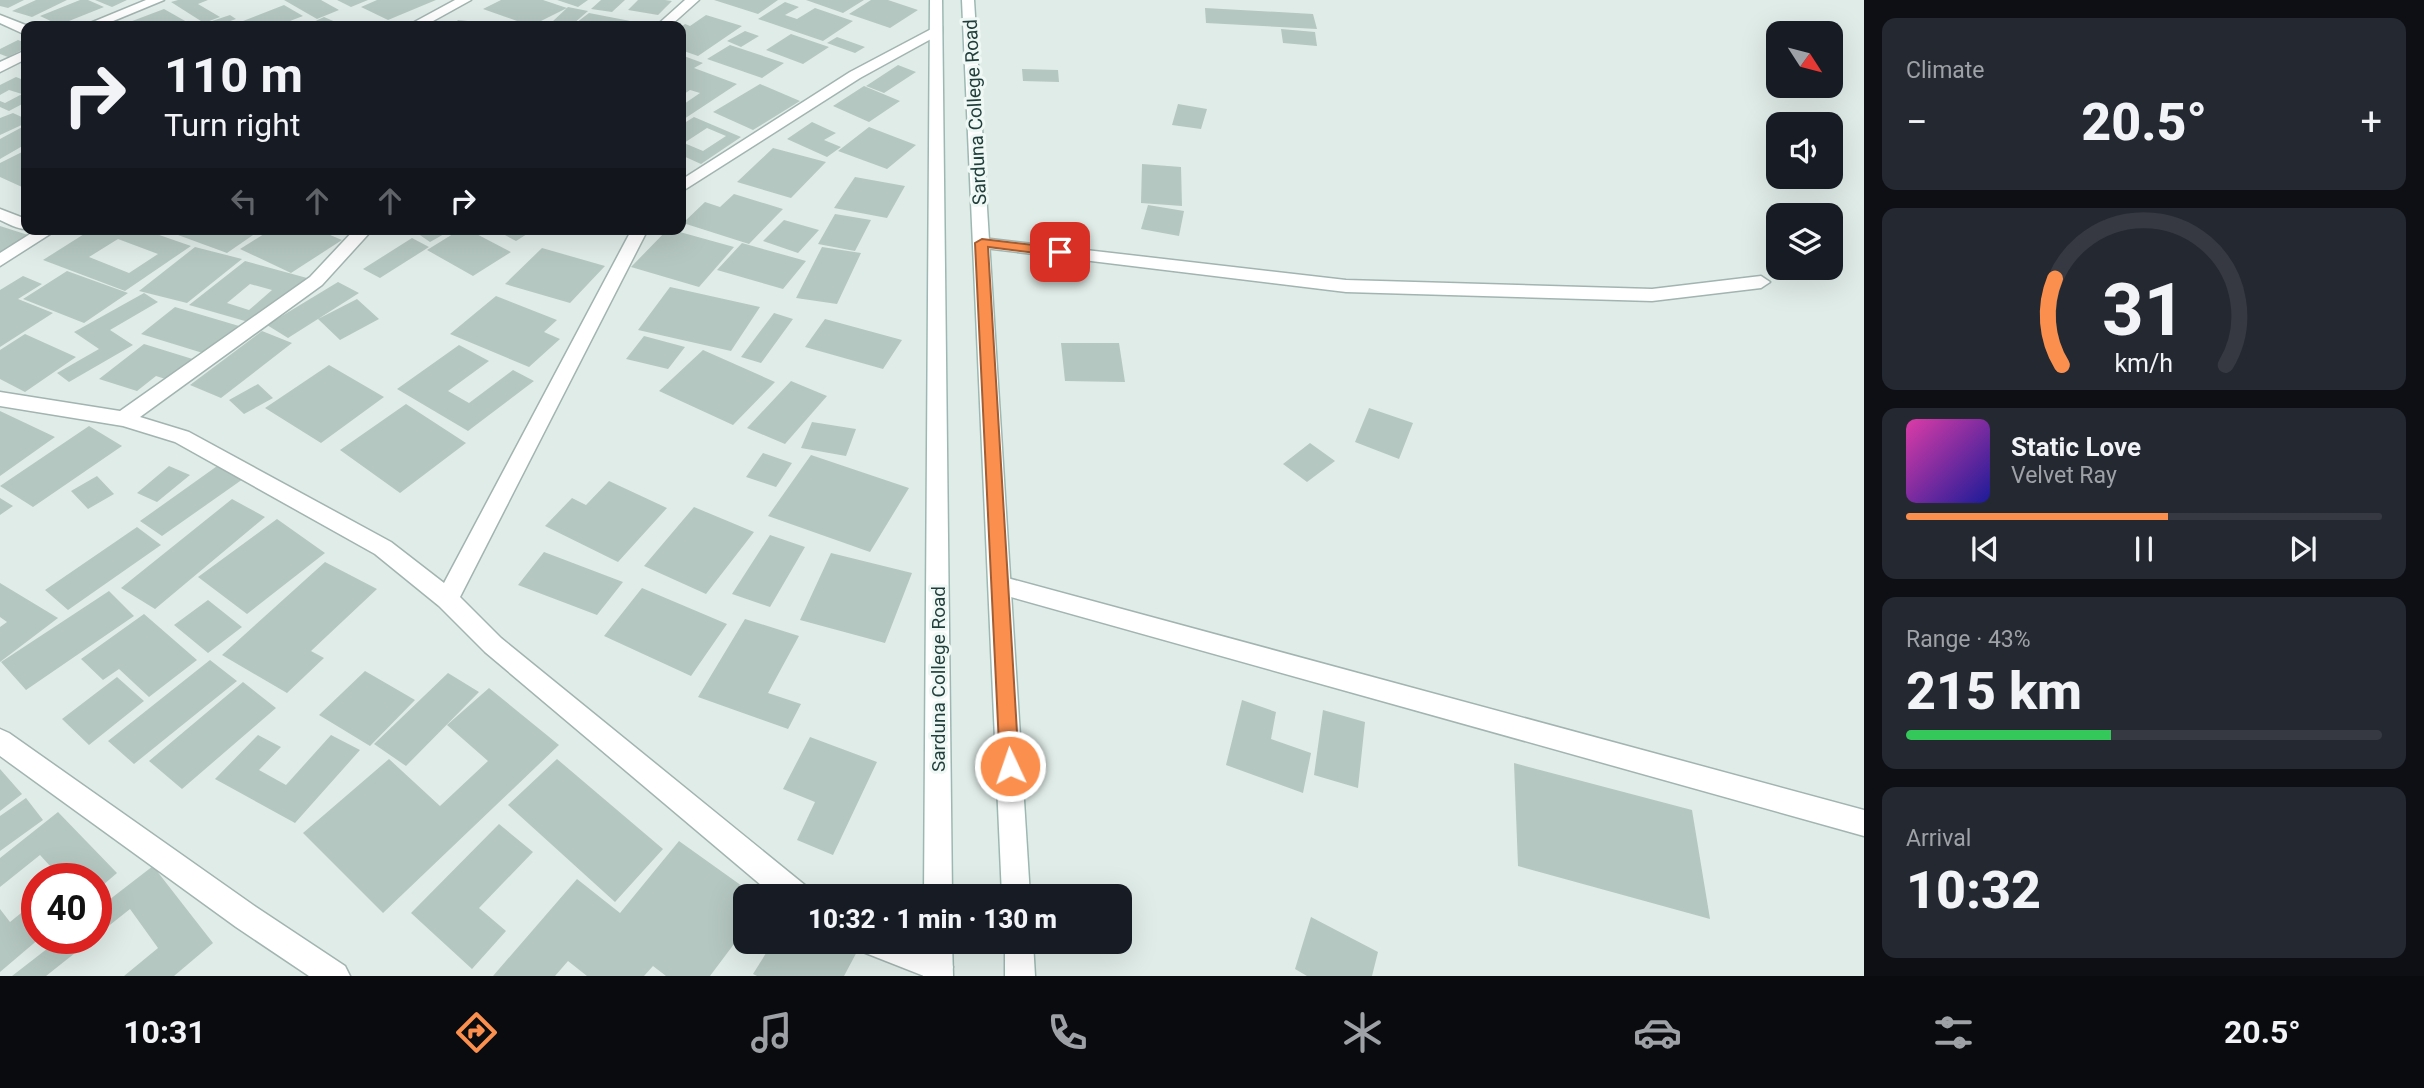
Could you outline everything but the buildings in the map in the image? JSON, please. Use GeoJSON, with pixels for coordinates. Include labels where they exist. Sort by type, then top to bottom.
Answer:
{"type":"FeatureCollection","features":[{"type":"Feature","properties":{"kind":"street"},"geometry":{"type":"LineString","coordinates":[[103,21],[158,0]]}},
{"type":"Feature","properties":{"kind":"street"},"geometry":{"type":"LineString","coordinates":[[424,21],[465,0]]}},
{"type":"Feature","properties":{"kind":"street"},"geometry":{"type":"LineString","coordinates":[[668,21],[693,0]]}},
{"type":"Feature","properties":{"kind":"street","name":"Sarduna College Road"},"geometry":{"type":"LineString","coordinates":[[936,0],[938,884]]}},
{"type":"Feature","properties":{"kind":"street","name":"Sarduna College Road"},"geometry":{"type":"LineString","coordinates":[[968,0],[1015,884]]}},
{"type":"Feature","properties":{"kind":"street"},"geometry":{"type":"LineString","coordinates":[[0,19],[21,27]]}},
{"type":"Feature","properties":{"kind":"street"},"geometry":{"type":"LineString","coordinates":[[686,184],[855,75],[937,30]]}},
{"type":"Feature","properties":{"kind":"street"},"geometry":{"type":"LineString","coordinates":[[0,68],[21,57]]}},
{"type":"Feature","properties":{"kind":"street"},"geometry":{"type":"LineString","coordinates":[[0,214],[21,223]]}},
{"type":"Feature","properties":{"kind":"street"},"geometry":{"type":"LineString","coordinates":[[0,261],[37,235]]}},
{"type":"Feature","properties":{"kind":"street"},"geometry":{"type":"LineString","coordinates":[[123,419],[316,281],[359,235]]}},
{"type":"Feature","properties":{"kind":"street"},"geometry":{"type":"LineString","coordinates":[[447,599],[637,235]]}},
{"type":"Feature","properties":{"kind":"street"},"geometry":{"type":"LineString","coordinates":[[982,243],[1346,286],[1652,295],[1761,282]]}},
{"type":"Feature","properties":{"kind":"street"},"geometry":{"type":"LineString","coordinates":[[0,399],[123,419],[182,437],[383,548],[447,599],[493,645],[782,884]]}},
{"type":"Feature","properties":{"kind":"street"},"geometry":{"type":"LineString","coordinates":[[1000,585],[1864,822]]}},
{"type":"Feature","properties":{"kind":"street"},"geometry":{"type":"LineString","coordinates":[[0,741],[246,917],[335,976]]}},
{"type":"Feature","properties":{"kind":"street"},"geometry":{"type":"LineString","coordinates":[[914,954],[938,961]]}},
{"type":"Feature","properties":{"kind":"street"},"geometry":{"type":"LineString","coordinates":[[1019,954],[1020,976]]}},
{"type":"Feature","properties":{"kind":"route"},"geometry":{"type":"LineString","coordinates":[[1010,766],[982,243],[1060,252]]}}]}
